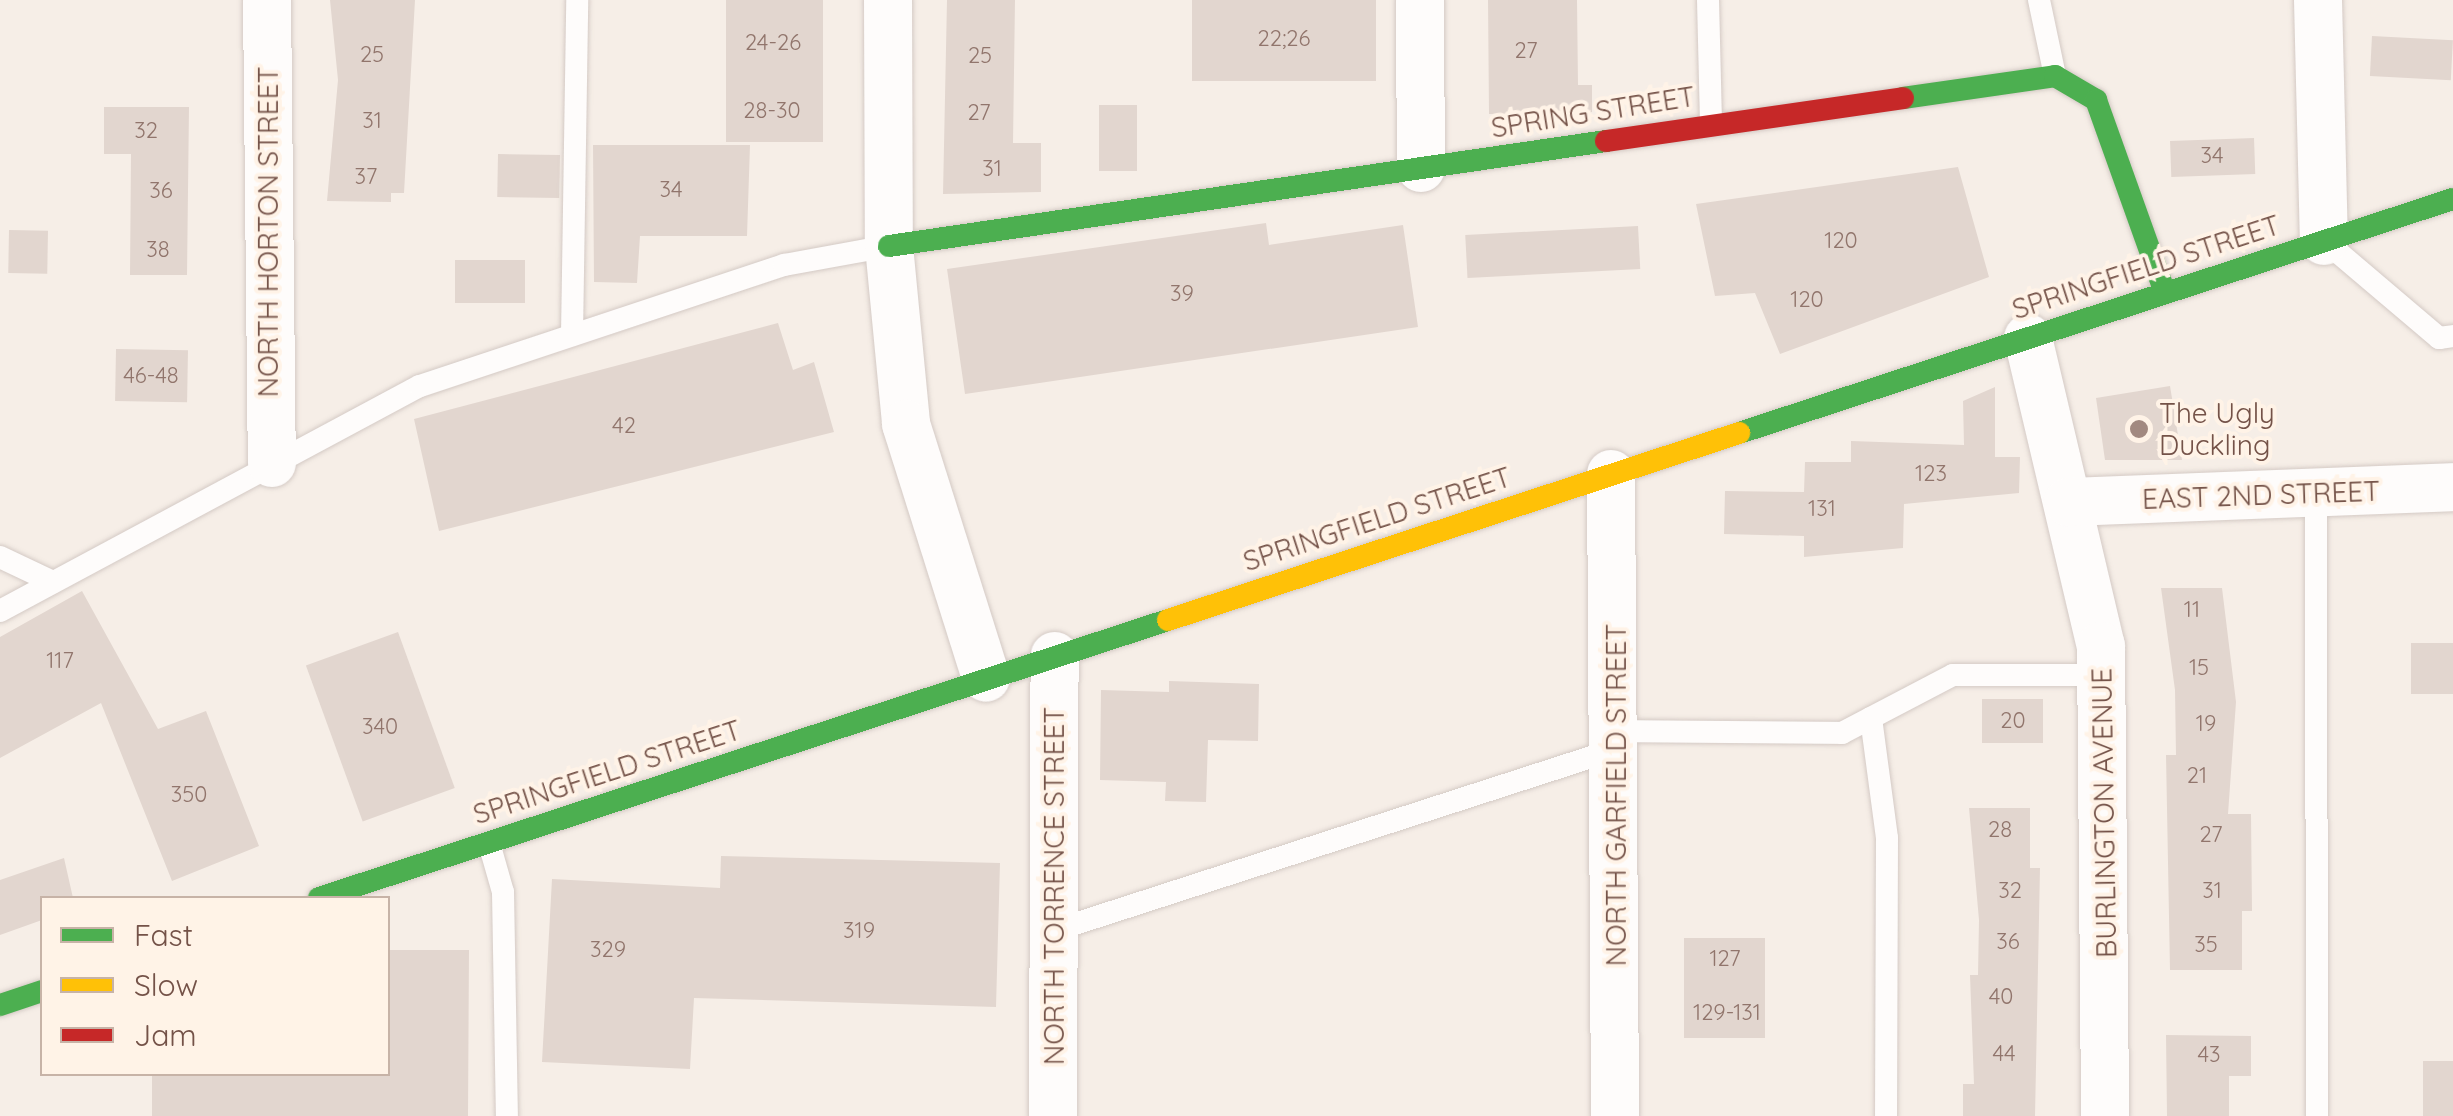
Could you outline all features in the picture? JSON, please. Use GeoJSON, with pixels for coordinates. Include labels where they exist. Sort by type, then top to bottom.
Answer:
{"type":"FeatureCollection","features":[{"type":"Feature","properties":{"kind":"street","name":"NORTH HORTON STREET"},"geometry":{"type":"LineString","coordinates":[[267,0],[272,463]]}},
{"type":"Feature","properties":{"kind":"street"},"geometry":{"type":"LineString","coordinates":[[888,0],[889,246],[910,452],[986,678]]}},
{"type":"Feature","properties":{"kind":"street"},"geometry":{"type":"LineString","coordinates":[[1420,0],[1422,168]]}},
{"type":"Feature","properties":{"kind":"street"},"geometry":{"type":"LineString","coordinates":[[2318,0],[2324,240]]}},
{"type":"Feature","properties":{"kind":"street"},"geometry":{"type":"LineString","coordinates":[[2055,76],[2096,100],[2165,292]]}},
{"type":"Feature","properties":{"kind":"street","name":"SPRING STREET"},"geometry":{"type":"LineString","coordinates":[[889,246],[2055,76]]}},
{"type":"Feature","properties":{"kind":"street","name":"SPRINGFIELD STREET"},"geometry":{"type":"LineString","coordinates":[[325,896],[2453,199]]}},
{"type":"Feature","properties":{"kind":"street","name":"BURLINGTON AVENUE"},"geometry":{"type":"LineString","coordinates":[[2028,338],[2068,502],[2103,676],[2105,1116]]}},
{"type":"Feature","properties":{"kind":"street","name":"NORTH GARFIELD STREET"},"geometry":{"type":"LineString","coordinates":[[1611,474],[1616,740],[1614,1116]]}},
{"type":"Feature","properties":{"kind":"street","name":"EAST 2ND STREET"},"geometry":{"type":"LineString","coordinates":[[2068,502],[2453,487]]}},
{"type":"Feature","properties":{"kind":"street","name":"NORTH TORRENCE STREET"},"geometry":{"type":"LineString","coordinates":[[1053,1116],[1055,656]]}},
{"type":"Feature","properties":{"kind":"street"},"geometry":{"type":"LineString","coordinates":[[0,1005],[40,992]]}},
{"type":"Feature","properties":{"kind":"lane"},"geometry":{"type":"LineString","coordinates":[[572,335],[577,0]]}},
{"type":"Feature","properties":{"kind":"lane"},"geometry":{"type":"LineString","coordinates":[[1708,0],[1711,124]]}},
{"type":"Feature","properties":{"kind":"lane"},"geometry":{"type":"LineString","coordinates":[[2039,0],[2055,76]]}},
{"type":"Feature","properties":{"kind":"lane"},"geometry":{"type":"LineString","coordinates":[[2324,240],[2440,338],[2453,336]]}},
{"type":"Feature","properties":{"kind":"lane"},"geometry":{"type":"LineString","coordinates":[[0,611],[420,386],[784,265],[889,246]]}},
{"type":"Feature","properties":{"kind":"lane"},"geometry":{"type":"LineString","coordinates":[[2316,495],[2317,1116]]}},
{"type":"Feature","properties":{"kind":"lane"},"geometry":{"type":"LineString","coordinates":[[0,557],[53,582]]}},
{"type":"Feature","properties":{"kind":"lane"},"geometry":{"type":"LineString","coordinates":[[1053,931],[1616,740],[1842,733],[1953,676],[2103,676]]}},
{"type":"Feature","properties":{"kind":"lane"},"geometry":{"type":"LineString","coordinates":[[1871,718],[1887,838],[1886,1116]]}},
{"type":"Feature","properties":{"kind":"lane"},"geometry":{"type":"LineString","coordinates":[[489,842],[504,892],[506,1116]]}},
{"type":"Feature","properties":{"kind":"building"},"geometry":{"type":"Polygon","coordinates":[[[330,0],[415,0],[404,193],[391,193],[391,202],[327,201],[338,80],[330,0]]]}},
{"type":"Feature","properties":{"kind":"building"},"geometry":{"type":"Polygon","coordinates":[[[726,0],[823,0],[823,142],[726,142],[726,0]]]}},
{"type":"Feature","properties":{"kind":"building"},"geometry":{"type":"Polygon","coordinates":[[[947,0],[1015,0],[1013,143],[1041,143],[1041,192],[943,194],[947,0]]]}},
{"type":"Feature","properties":{"kind":"building"},"geometry":{"type":"Polygon","coordinates":[[[1192,0],[1376,0],[1376,81],[1192,81],[1192,0]]]}},
{"type":"Feature","properties":{"kind":"building"},"geometry":{"type":"Polygon","coordinates":[[[1488,0],[1577,0],[1578,85],[1592,85],[1592,112],[1513,123],[1513,114],[1489,114],[1488,0]]]}},
{"type":"Feature","properties":{"kind":"building"},"geometry":{"type":"Polygon","coordinates":[[[2372,36],[2453,40],[2451,80],[2370,76],[2372,36]]]}},
{"type":"Feature","properties":{"kind":"building"},"geometry":{"type":"Polygon","coordinates":[[[1099,105],[1137,105],[1137,171],[1099,171],[1099,105]]]}},
{"type":"Feature","properties":{"kind":"building"},"geometry":{"type":"Polygon","coordinates":[[[104,107],[189,107],[187,275],[130,275],[131,154],[104,154],[104,107]]]}},
{"type":"Feature","properties":{"kind":"building"},"geometry":{"type":"Polygon","coordinates":[[[2254,138],[2255,174],[2171,177],[2170,141],[2254,138]]]}},
{"type":"Feature","properties":{"kind":"building"},"geometry":{"type":"Polygon","coordinates":[[[593,145],[750,145],[747,236],[640,236],[637,283],[594,282],[593,145]]]}},
{"type":"Feature","properties":{"kind":"building"},"geometry":{"type":"Polygon","coordinates":[[[498,154],[560,155],[559,198],[497,197],[498,154]]]}},
{"type":"Feature","properties":{"kind":"building"},"geometry":{"type":"Polygon","coordinates":[[[1958,167],[1989,277],[1780,354],[1755,293],[1715,296],[1696,204],[1958,167]]]}},
{"type":"Feature","properties":{"kind":"building"},"geometry":{"type":"Polygon","coordinates":[[[1266,223],[1269,245],[1403,225],[1418,327],[965,394],[947,269],[1266,223]]]}},
{"type":"Feature","properties":{"kind":"building"},"geometry":{"type":"Polygon","coordinates":[[[1638,226],[1640,269],[1467,278],[1465,235],[1638,226]]]}},
{"type":"Feature","properties":{"kind":"building"},"geometry":{"type":"Polygon","coordinates":[[[9,230],[48,231],[47,274],[8,273],[9,230]]]}},
{"type":"Feature","properties":{"kind":"building"},"geometry":{"type":"Polygon","coordinates":[[[455,260],[525,260],[525,303],[455,303],[455,260]]]}},
{"type":"Feature","properties":{"kind":"building"},"geometry":{"type":"Polygon","coordinates":[[[778,323],[793,370],[814,362],[834,432],[439,531],[414,419],[778,323]]]}},
{"type":"Feature","properties":{"kind":"building"},"geometry":{"type":"Polygon","coordinates":[[[116,349],[188,350],[187,402],[115,401],[116,349]]]}},
{"type":"Feature","properties":{"kind":"building","name":"The Ugly Duckling"},"geometry":{"type":"Polygon","coordinates":[[[2170,386],[2182,460],[2105,460],[2096,398],[2170,386]]]}},
{"type":"Feature","properties":{"kind":"building"},"geometry":{"type":"Polygon","coordinates":[[[1995,387],[1995,457],[2020,457],[2019,493],[1904,504],[1903,548],[1804,557],[1804,536],[1724,534],[1725,491],[1804,492],[1805,462],[1851,462],[1851,441],[1964,445],[1963,401],[1995,387]]]}},
{"type":"Feature","properties":{"kind":"building"},"geometry":{"type":"Polygon","coordinates":[[[2161,588],[2222,588],[2236,702],[2228,814],[2251,814],[2252,911],[2242,911],[2242,970],[2170,970],[2166,755],[2176,755],[2175,690],[2161,588]]]}},
{"type":"Feature","properties":{"kind":"building"},"geometry":{"type":"Polygon","coordinates":[[[82,591],[158,729],[206,711],[259,846],[172,881],[101,703],[0,758],[0,637],[82,591]]]}},
{"type":"Feature","properties":{"kind":"building"},"geometry":{"type":"Polygon","coordinates":[[[398,632],[455,788],[363,822],[306,666],[398,632]]]}},
{"type":"Feature","properties":{"kind":"building"},"geometry":{"type":"Polygon","coordinates":[[[2411,643],[2453,643],[2453,694],[2411,694],[2411,643]]]}},
{"type":"Feature","properties":{"kind":"building"},"geometry":{"type":"Polygon","coordinates":[[[1169,681],[1259,684],[1258,741],[1208,740],[1206,802],[1165,801],[1166,782],[1100,780],[1101,690],[1169,692],[1169,681]]]}},
{"type":"Feature","properties":{"kind":"building"},"geometry":{"type":"Polygon","coordinates":[[[1982,699],[2043,699],[2043,743],[1982,743],[1982,699]]]}},
{"type":"Feature","properties":{"kind":"building"},"geometry":{"type":"Polygon","coordinates":[[[1969,808],[2030,808],[2030,868],[2040,868],[2035,1116],[1963,1116],[1963,1084],[1974,1084],[1970,975],[1978,975],[1979,920],[1969,808]]]}},
{"type":"Feature","properties":{"kind":"building"},"geometry":{"type":"Polygon","coordinates":[[[721,856],[1000,863],[996,1007],[694,998],[690,1069],[542,1062],[552,879],[720,888],[721,856]]]}},
{"type":"Feature","properties":{"kind":"building"},"geometry":{"type":"Polygon","coordinates":[[[64,858],[73,896],[40,896],[40,921],[0,935],[0,880],[64,858]]]}},
{"type":"Feature","properties":{"kind":"building"},"geometry":{"type":"Polygon","coordinates":[[[1684,938],[1765,938],[1765,1038],[1684,1038],[1684,938]]]}},
{"type":"Feature","properties":{"kind":"building"},"geometry":{"type":"Polygon","coordinates":[[[390,950],[469,950],[468,1116],[152,1116],[152,1076],[390,1076],[390,950]]]}},
{"type":"Feature","properties":{"kind":"building"},"geometry":{"type":"Polygon","coordinates":[[[2166,1035],[2251,1036],[2251,1076],[2229,1076],[2229,1116],[2167,1116],[2166,1035]]]}},
{"type":"Feature","properties":{"kind":"building"},"geometry":{"type":"Polygon","coordinates":[[[2423,1061],[2453,1061],[2453,1116],[2423,1116],[2423,1061]]]}},
{"type":"Feature","properties":{"kind":"traffic: fast"},"geometry":{"type":"LineString","coordinates":[[1903,98],[2055,76],[2096,100],[2165,293]]}},
{"type":"Feature","properties":{"kind":"traffic: fast"},"geometry":{"type":"LineString","coordinates":[[889,246],[1606,141]]}},
{"type":"Feature","properties":{"kind":"traffic: fast"},"geometry":{"type":"LineString","coordinates":[[1739,433],[2453,199]]}},
{"type":"Feature","properties":{"kind":"traffic: fast"},"geometry":{"type":"LineString","coordinates":[[325,896],[1168,620]]}},
{"type":"Feature","properties":{"kind":"traffic: fast"},"geometry":{"type":"LineString","coordinates":[[0,1005],[40,992]]}},
{"type":"Feature","properties":{"kind":"traffic: slow"},"geometry":{"type":"LineString","coordinates":[[1168,620],[1739,433]]}},
{"type":"Feature","properties":{"kind":"traffic: jam"},"geometry":{"type":"LineString","coordinates":[[1606,141],[1903,98]]}},
{"type":"Feature","properties":{"kind":"place","name":"The Ugly Duckling"},"geometry":{"type":"Point","coordinates":[2139,429]}}]}
